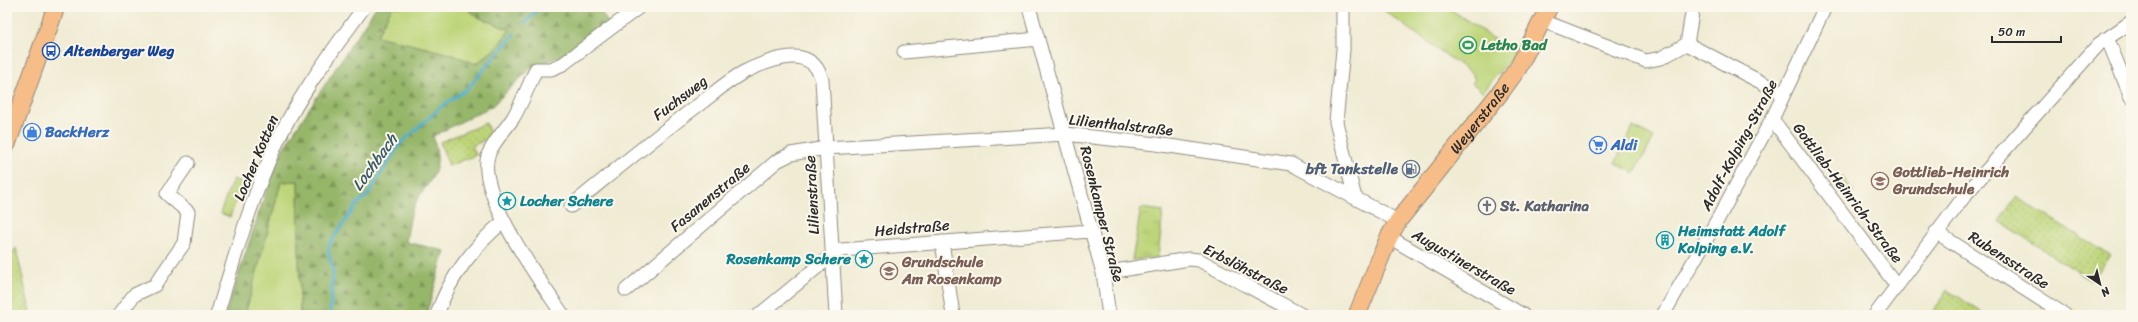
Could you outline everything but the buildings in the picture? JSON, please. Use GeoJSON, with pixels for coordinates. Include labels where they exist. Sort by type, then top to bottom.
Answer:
{"type":"FeatureCollection","features":[{"type":"Feature","properties":{"kind":"main road"},"geometry":{"type":"LineString","coordinates":[[7,144],[56,7]]}},
{"type":"Feature","properties":{"kind":"main road","name":"Weyerstraße"},"geometry":{"type":"LineString","coordinates":[[1357,315],[1389,237],[1398,221],[1503,89],[1518,68],[1546,14]]}},
{"type":"Feature","properties":{"kind":"street","name":"Locher Kotten"},"geometry":{"type":"LineString","coordinates":[[217,315],[243,231],[279,138],[313,80],[364,7]]}},
{"type":"Feature","properties":{"kind":"street"},"geometry":{"type":"LineString","coordinates":[[563,315],[504,221],[488,179],[486,163],[494,144],[520,105],[536,69],[551,69],[563,64],[639,7]]}},
{"type":"Feature","properties":{"kind":"street","name":"Rosenkamper Straße"},"geometry":{"type":"LineString","coordinates":[[1029,7],[1103,273],[1109,315]]}},
{"type":"Feature","properties":{"kind":"street"},"geometry":{"type":"LineString","coordinates":[[1343,7],[1343,50],[1336,122],[1355,198]]}},
{"type":"Feature","properties":{"kind":"street"},"geometry":{"type":"LineString","coordinates":[[1344,22],[1354,7]]}},
{"type":"Feature","properties":{"kind":"street"},"geometry":{"type":"LineString","coordinates":[[1687,44],[1693,7]]}},
{"type":"Feature","properties":{"kind":"street","name":"Adolf-Kolping-Straße"},"geometry":{"type":"LineString","coordinates":[[1663,315],[1719,217],[1772,119],[1825,7]]}},
{"type":"Feature","properties":{"kind":"street"},"geometry":{"type":"LineString","coordinates":[[1546,14],[1646,61],[1662,58],[1687,44]]}},
{"type":"Feature","properties":{"kind":"street"},"geometry":{"type":"LineString","coordinates":[[1875,315],[1966,194],[2105,39],[2131,22]]}},
{"type":"Feature","properties":{"kind":"street"},"geometry":{"type":"LineString","coordinates":[[904,52],[1038,39]]}},
{"type":"Feature","properties":{"kind":"street"},"geometry":{"type":"LineString","coordinates":[[2105,39],[2110,45],[2131,97]]}},
{"type":"Feature","properties":{"kind":"street"},"geometry":{"type":"LineString","coordinates":[[1687,44],[1784,94]]}},
{"type":"Feature","properties":{"kind":"street","name":"Fuchsweg"},"geometry":{"type":"LineString","coordinates":[[571,206],[673,124],[743,72],[763,64],[800,56],[810,61],[820,72]]}},
{"type":"Feature","properties":{"kind":"street","name":"Lilienstraße"},"geometry":{"type":"LineString","coordinates":[[820,72],[836,315]]}},
{"type":"Feature","properties":{"kind":"street","name":"Gottlieb-Heinrich-Straße"},"geometry":{"type":"LineString","coordinates":[[1772,119],[1897,286]]}},
{"type":"Feature","properties":{"kind":"street","name":"Lilienthalstraße"},"geometry":{"type":"LineString","coordinates":[[826,148],[1065,134],[1164,145],[1291,164],[1398,221]]}},
{"type":"Feature","properties":{"kind":"street","name":"Fasanenstraße"},"geometry":{"type":"LineString","coordinates":[[626,290],[777,161],[791,154],[826,148]]}},
{"type":"Feature","properties":{"kind":"street"},"geometry":{"type":"LineString","coordinates":[[119,315],[134,295],[155,285],[184,243],[188,212],[167,194],[188,163]]}},
{"type":"Feature","properties":{"kind":"street"},"geometry":{"type":"LineString","coordinates":[[436,315],[445,292],[456,275],[490,232],[504,221]]}},
{"type":"Feature","properties":{"kind":"street","name":"Heidstraße"},"geometry":{"type":"LineString","coordinates":[[758,315],[832,255],[841,250],[1090,230]]}},
{"type":"Feature","properties":{"kind":"street","name":"Rubensstraße"},"geometry":{"type":"LineString","coordinates":[[1936,232],[2065,315]]}},
{"type":"Feature","properties":{"kind":"street","name":"Augustinerstraße"},"geometry":{"type":"LineString","coordinates":[[1389,237],[1517,314]]}},
{"type":"Feature","properties":{"kind":"street"},"geometry":{"type":"LineString","coordinates":[[942,242],[953,315]]}},
{"type":"Feature","properties":{"kind":"street","name":"Erbslöhstraße"},"geometry":{"type":"LineString","coordinates":[[1103,273],[1189,259],[1199,260],[1302,315]]}},
{"type":"Feature","properties":{"kind":"green space"},"geometry":{"type":"Polygon","coordinates":[[[376,7],[392,7],[377,36],[450,54],[476,64],[494,50],[510,30],[478,17],[465,7],[597,7],[609,24],[574,51],[532,67],[492,106],[433,136],[437,161],[435,170],[412,211],[406,242],[445,251],[426,315],[300,315],[298,181],[281,182],[245,315],[225,315],[271,177],[284,147],[376,7]]]}},
{"type":"Feature","properties":{"kind":"green space"},"geometry":{"type":"Polygon","coordinates":[[[392,7],[465,7],[478,17],[510,30],[494,50],[476,64],[450,54],[376,36],[392,7]]]}},
{"type":"Feature","properties":{"kind":"green space","name":"Letho Bad"},"geometry":{"type":"Polygon","coordinates":[[[1379,7],[1447,7],[1515,53],[1483,92],[1472,83],[1475,79],[1473,77],[1474,75],[1379,7]]]}},
{"type":"Feature","properties":{"kind":"green space"},"geometry":{"type":"Polygon","coordinates":[[[486,123],[491,137],[472,146],[476,155],[449,166],[440,142],[486,123]]]}},
{"type":"Feature","properties":{"kind":"green space"},"geometry":{"type":"Polygon","coordinates":[[[1633,127],[1654,138],[1634,173],[1615,163],[1633,127]]]}},
{"type":"Feature","properties":{"kind":"green space"},"geometry":{"type":"Polygon","coordinates":[[[1842,176],[1854,192],[1847,197],[1835,180],[1842,176]]]}},
{"type":"Feature","properties":{"kind":"green space"},"geometry":{"type":"Polygon","coordinates":[[[233,179],[243,183],[230,217],[220,213],[233,179]]]}},
{"type":"Feature","properties":{"kind":"green space"},"geometry":{"type":"Polygon","coordinates":[[[298,181],[300,315],[245,315],[281,182],[298,181]]]}},
{"type":"Feature","properties":{"kind":"green space"},"geometry":{"type":"Polygon","coordinates":[[[2016,197],[2110,255],[2092,281],[1999,221],[2016,197]]]}},
{"type":"Feature","properties":{"kind":"green space"},"geometry":{"type":"Polygon","coordinates":[[[1141,208],[1163,211],[1158,257],[1132,260],[1141,208]]]}},
{"type":"Feature","properties":{"kind":"green space"},"geometry":{"type":"Polygon","coordinates":[[[16,248],[31,315],[7,315],[7,256],[9,257],[16,248]]]}},
{"type":"Feature","properties":{"kind":"green space"},"geometry":{"type":"Polygon","coordinates":[[[1947,290],[1986,315],[1939,315],[1934,311],[1947,290]]]}},
{"type":"Feature","properties":{"kind":"waterway","name":"Lochbach"},"geometry":{"type":"LineString","coordinates":[[525,23],[541,7]]}},
{"type":"Feature","properties":{"kind":"waterway","name":"Lochbach"},"geometry":{"type":"LineString","coordinates":[[330,315],[333,271],[328,251],[330,243],[358,203],[367,196],[400,144],[442,106],[467,89],[514,34]]}},
{"type":"Feature","properties":{"kind":"place","name":"Letho Bad"},"geometry":{"type":"Point","coordinates":[1468,45]}},
{"type":"Feature","properties":{"kind":"place","name":"Altenberger Weg"},"geometry":{"type":"Point","coordinates":[51,51]}},
{"type":"Feature","properties":{"kind":"place","name":"BackHerz"},"geometry":{"type":"Point","coordinates":[32,132]}},
{"type":"Feature","properties":{"kind":"place","name":"Aldi"},"geometry":{"type":"Point","coordinates":[1598,145]}},
{"type":"Feature","properties":{"kind":"place","name":"bft Tankstelle"},"geometry":{"type":"Point","coordinates":[1411,169]}},
{"type":"Feature","properties":{"kind":"place","name":"Gottlieb-Heinrich Grundschule"},"geometry":{"type":"Point","coordinates":[1880,181]}},
{"type":"Feature","properties":{"kind":"place","name":"Locher Schere"},"geometry":{"type":"Point","coordinates":[507,201]}},
{"type":"Feature","properties":{"kind":"place","name":"St. Katharina"},"geometry":{"type":"Point","coordinates":[1487,206]}},
{"type":"Feature","properties":{"kind":"place","name":"Heimstatt Adolf Kolping e.V."},"geometry":{"type":"Point","coordinates":[1665,240]}},
{"type":"Feature","properties":{"kind":"place","name":"Rosenkamp Schere"},"geometry":{"type":"Point","coordinates":[864,259]}},
{"type":"Feature","properties":{"kind":"place","name":"Grundschule Am Rosenkamp"},"geometry":{"type":"Point","coordinates":[889,271]}}]}
